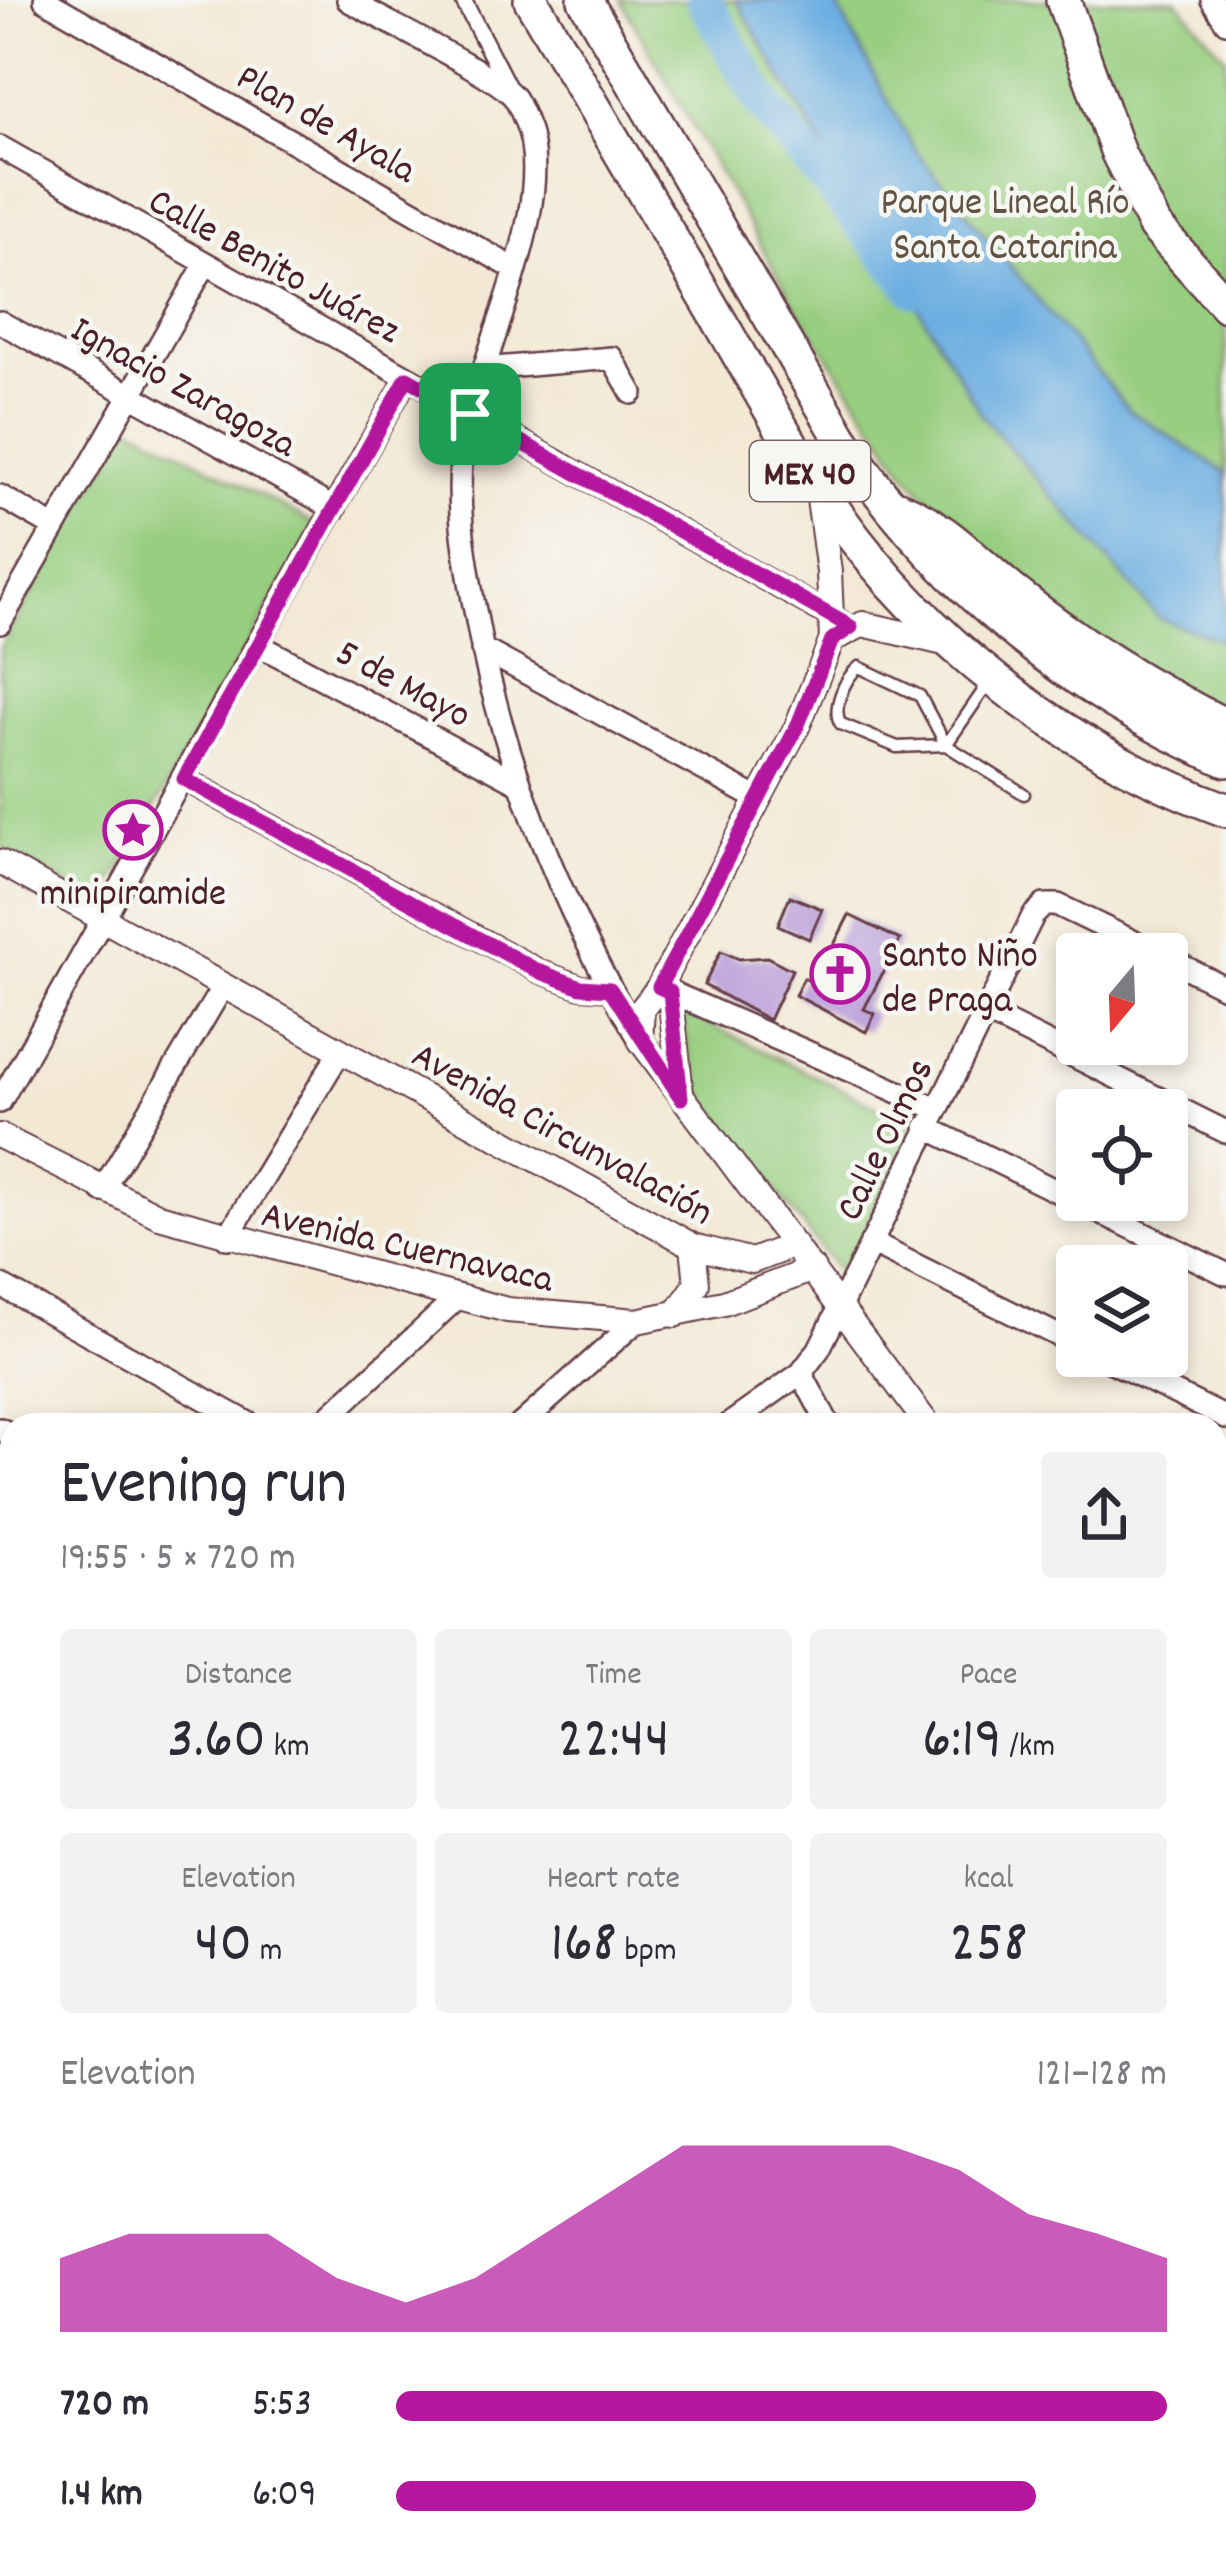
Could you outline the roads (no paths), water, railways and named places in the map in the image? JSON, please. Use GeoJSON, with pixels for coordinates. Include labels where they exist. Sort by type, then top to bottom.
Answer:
{"type":"FeatureCollection","features":[{"type":"Feature","properties":{"kind":"highway","name":"MEX 40"},"geometry":{"type":"LineString","coordinates":[[531,0],[815,480],[889,580],[992,678],[1096,749],[1226,810]]}},
{"type":"Feature","properties":{"kind":"highway","name":"MEX 40"},"geometry":{"type":"LineString","coordinates":[[585,0],[841,438],[885,503],[950,576],[1015,636],[1090,690],[1226,760]]}},
{"type":"Feature","properties":{"kind":"highway"},"geometry":{"type":"LineString","coordinates":[[1063,0],[1118,154],[1155,226],[1219,292]]}},
{"type":"Feature","properties":{"kind":"highway"},"geometry":{"type":"LineString","coordinates":[[1082,52],[1084,0]]}},
{"type":"Feature","properties":{"kind":"highway"},"geometry":{"type":"LineString","coordinates":[[885,503],[944,532],[1035,607],[1132,674],[1226,726]]}},
{"type":"Feature","properties":{"kind":"street","name":"Plan de Ayala"},"geometry":{"type":"LineString","coordinates":[[45,0],[513,268]]}},
{"type":"Feature","properties":{"kind":"street"},"geometry":{"type":"LineString","coordinates":[[348,0],[512,95]]}},
{"type":"Feature","properties":{"kind":"street","name":"Avenida Circunvalación"},"geometry":{"type":"LineString","coordinates":[[0,862],[693,1246],[752,1261],[794,1245],[640,1040],[564,898],[517,782],[482,650],[460,485],[470,414],[529,215],[536,154],[463,0]]}},
{"type":"Feature","properties":{"kind":"street"},"geometry":{"type":"LineString","coordinates":[[1212,0],[1226,22]]}},
{"type":"Feature","properties":{"kind":"street","name":"Calle Benito Juárez"},"geometry":{"type":"LineString","coordinates":[[0,147],[838,628]]}},
{"type":"Feature","properties":{"kind":"street"},"geometry":{"type":"LineString","coordinates":[[0,623],[205,265]]}},
{"type":"Feature","properties":{"kind":"street","name":"Ignacio Zaragoza"},"geometry":{"type":"LineString","coordinates":[[0,322],[335,509]]}},
{"type":"Feature","properties":{"kind":"street"},"geometry":{"type":"LineString","coordinates":[[484,368],[612,358],[632,393]]}},
{"type":"Feature","properties":{"kind":"street"},"geometry":{"type":"LineString","coordinates":[[0,1102],[407,378]]}},
{"type":"Feature","properties":{"kind":"street"},"geometry":{"type":"LineString","coordinates":[[640,1040],[643,1009],[665,989],[797,727],[838,628],[815,480]]}},
{"type":"Feature","properties":{"kind":"street"},"geometry":{"type":"LineString","coordinates":[[0,496],[54,527]]}},
{"type":"Feature","properties":{"kind":"street"},"geometry":{"type":"LineString","coordinates":[[838,628],[875,626],[953,645]]}},
{"type":"Feature","properties":{"kind":"street","name":"5 de Mayo"},"geometry":{"type":"LineString","coordinates":[[259,645],[517,782]]}},
{"type":"Feature","properties":{"kind":"street"},"geometry":{"type":"LineString","coordinates":[[482,650],[758,799]]}},
{"type":"Feature","properties":{"kind":"street"},"geometry":{"type":"LineString","coordinates":[[184,779],[538,971],[581,987],[610,989]]}},
{"type":"Feature","properties":{"kind":"street","name":"Calle Olmos"},"geometry":{"type":"LineString","coordinates":[[801,1372],[843,1306],[1033,916],[1044,905],[1073,910],[1118,933]]}},
{"type":"Feature","properties":{"kind":"street"},"geometry":{"type":"LineString","coordinates":[[1188,969],[1226,988]]}},
{"type":"Feature","properties":{"kind":"street"},"geometry":{"type":"LineString","coordinates":[[102,1192],[223,986]]}},
{"type":"Feature","properties":{"kind":"street"},"geometry":{"type":"LineString","coordinates":[[665,989],[681,1098]]}},
{"type":"Feature","properties":{"kind":"street"},"geometry":{"type":"LineString","coordinates":[[665,989],[931,1118],[1226,1274]]}},
{"type":"Feature","properties":{"kind":"street"},"geometry":{"type":"LineString","coordinates":[[985,1012],[1226,1132]]}},
{"type":"Feature","properties":{"kind":"street"},"geometry":{"type":"LineString","coordinates":[[227,1238],[341,1050]]}},
{"type":"Feature","properties":{"kind":"street","name":"Avenida Cuernavaca"},"geometry":{"type":"LineString","coordinates":[[0,1136],[102,1192],[227,1238],[456,1299],[564,1318],[637,1321],[675,1316],[762,1291],[813,1269]]}},
{"type":"Feature","properties":{"kind":"street"},"geometry":{"type":"LineString","coordinates":[[871,1243],[1056,1335]]}},
{"type":"Feature","properties":{"kind":"street"},"geometry":{"type":"LineString","coordinates":[[794,1245],[919,1413]]}},
{"type":"Feature","properties":{"kind":"street"},"geometry":{"type":"LineString","coordinates":[[675,1316],[697,1284],[693,1246]]}},
{"type":"Feature","properties":{"kind":"street"},"geometry":{"type":"LineString","coordinates":[[0,1285],[230,1413]]}},
{"type":"Feature","properties":{"kind":"street"},"geometry":{"type":"LineString","coordinates":[[333,1413],[456,1299]]}},
{"type":"Feature","properties":{"kind":"street"},"geometry":{"type":"LineString","coordinates":[[534,1413],[637,1321]]}},
{"type":"Feature","properties":{"kind":"street"},"geometry":{"type":"LineString","coordinates":[[745,1413],[801,1372],[823,1413]]}},
{"type":"Feature","properties":{"kind":"street"},"geometry":{"type":"LineString","coordinates":[[1143,1377],[1216,1413]]}},
{"type":"Feature","properties":{"kind":"lane"},"geometry":{"type":"LineString","coordinates":[[946,745],[897,747],[841,724],[836,711],[850,673],[868,668],[920,696],[946,745],[1024,794]]}},
{"type":"Feature","properties":{"kind":"lane"},"geometry":{"type":"LineString","coordinates":[[946,745],[992,678]]}},
{"type":"Feature","properties":{"kind":"water"},"geometry":{"type":"Polygon","coordinates":[[[736,0],[834,0],[914,149],[1129,410],[1226,473],[1226,642],[1160,619],[983,417],[736,0]]]}},
{"type":"Feature","properties":{"kind":"waterway"},"geometry":{"type":"LineString","coordinates":[[704,0],[764,105],[916,290]]}},
{"type":"Feature","properties":{"kind":"place","name":"minipiramide"},"geometry":{"type":"Point","coordinates":[133,830]}},
{"type":"Feature","properties":{"kind":"place","name":"Santo Niño de Praga"},"geometry":{"type":"Point","coordinates":[840,974]}},
{"type":"Feature","properties":{"kind":"park label","name":"Parque Lineal Río Santa Catarina"},"geometry":{"type":"Point","coordinates":[1005,222]}}]}
